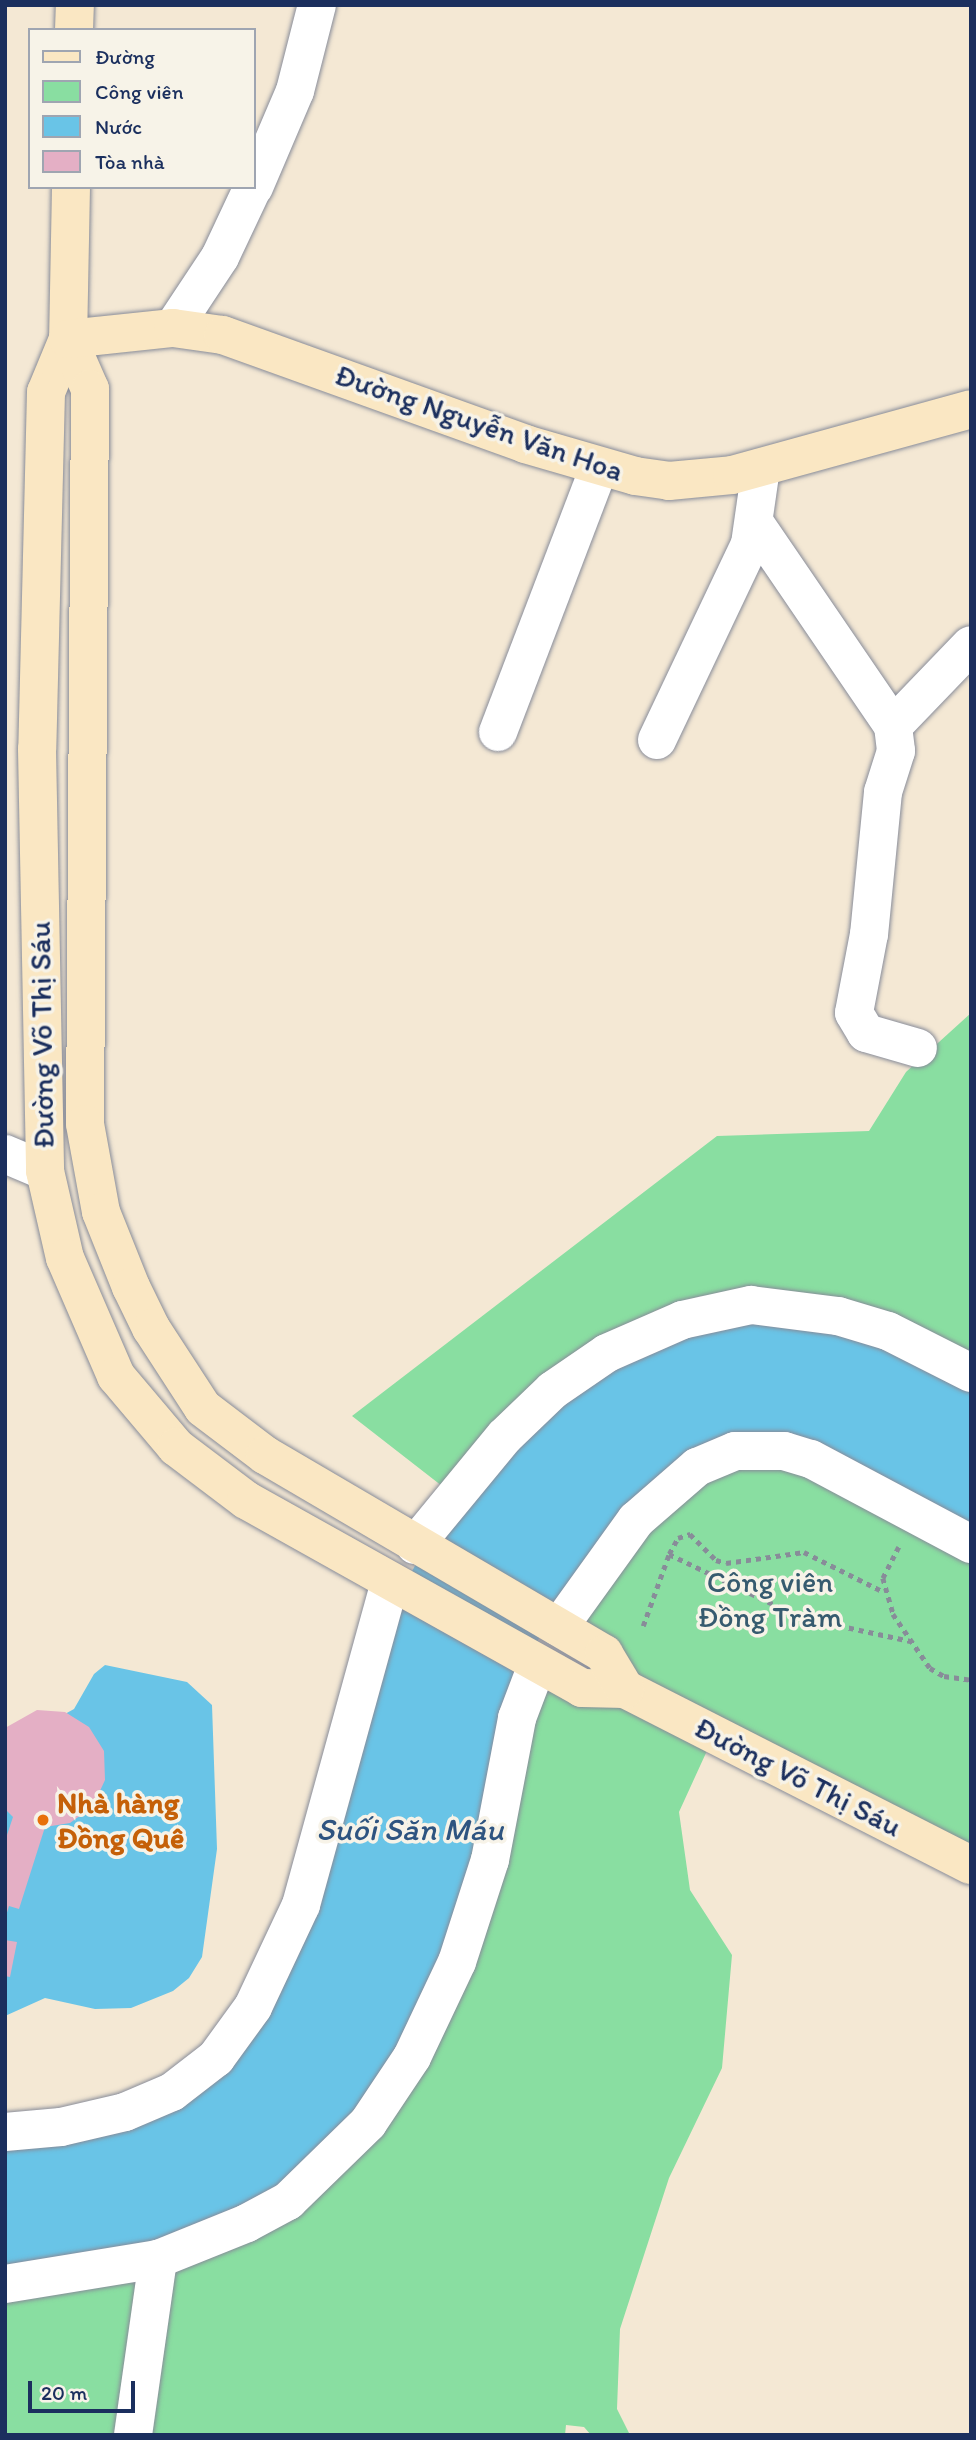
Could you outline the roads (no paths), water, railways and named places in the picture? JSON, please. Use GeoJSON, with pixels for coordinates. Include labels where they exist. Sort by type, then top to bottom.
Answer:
{"type":"FeatureCollection","features":[{"type":"Feature","properties":{"kind":"main road"},"geometry":{"type":"LineString","coordinates":[[74,28],[75,5]]}},
{"type":"Feature","properties":{"kind":"main road","name":"Đường Võ Thị Sáu"},"geometry":{"type":"LineString","coordinates":[[71,189],[68,339],[46,392],[37,749],[45,1171],[65,1258],[95,1336],[117,1376],[167,1437],[246,1500],[582,1688],[625,1689],[971,1865]]}},
{"type":"Feature","properties":{"kind":"main road","name":"Đường Nguyễn Văn Hoa"},"geometry":{"type":"LineString","coordinates":[[68,339],[173,328],[223,335],[599,467],[669,481],[761,468],[971,409]]}},
{"type":"Feature","properties":{"kind":"main road","name":"Đường Võ Thị Sáu"},"geometry":{"type":"LineString","coordinates":[[68,339],[90,389],[83,1019],[85,1124],[101,1212],[151,1328],[203,1408],[265,1455],[559,1628]]}},
{"type":"Feature","properties":{"kind":"main road"},"geometry":{"type":"LineString","coordinates":[[559,1628],[604,1654],[625,1689]]}},
{"type":"Feature","properties":{"kind":"street"},"geometry":{"type":"LineString","coordinates":[[256,182],[295,92],[317,5]]}},
{"type":"Feature","properties":{"kind":"street"},"geometry":{"type":"LineString","coordinates":[[173,328],[220,257],[253,189]]}},
{"type":"Feature","properties":{"kind":"street"},"geometry":{"type":"LineString","coordinates":[[498,732],[599,467]]}},
{"type":"Feature","properties":{"kind":"street"},"geometry":{"type":"LineString","coordinates":[[657,740],[756,525],[761,468]]}},
{"type":"Feature","properties":{"kind":"street"},"geometry":{"type":"LineString","coordinates":[[756,525],[893,726],[896,751],[883,792],[869,934],[854,1013],[866,1033],[918,1048]]}},
{"type":"Feature","properties":{"kind":"street"},"geometry":{"type":"LineString","coordinates":[[893,726],[971,645]]}},
{"type":"Feature","properties":{"kind":"street"},"geometry":{"type":"LineString","coordinates":[[5,1154],[45,1171]]}},
{"type":"Feature","properties":{"kind":"street"},"geometry":{"type":"LineString","coordinates":[[415,1545],[505,1436],[553,1390],[607,1353],[682,1320],[751,1306],[838,1316],[888,1331],[971,1373]]}},
{"type":"Feature","properties":{"kind":"street"},"geometry":{"type":"LineString","coordinates":[[559,1628],[636,1520],[697,1467],[735,1451],[784,1451],[811,1459],[971,1544]]}},
{"type":"Feature","properties":{"kind":"street"},"geometry":{"type":"LineString","coordinates":[[5,2132],[61,2127],[125,2112],[172,2092],[216,2058],[253,2007],[301,1905],[390,1582]]}},
{"type":"Feature","properties":{"kind":"street"},"geometry":{"type":"LineString","coordinates":[[5,2284],[158,2259],[288,2201],[368,2123],[388,2094],[436,2009],[472,1918],[498,1826],[508,1751],[528,1682],[537,1665]]}},
{"type":"Feature","properties":{"kind":"street"},"geometry":{"type":"LineString","coordinates":[[134,2435],[158,2259]]}},
{"type":"Feature","properties":{"kind":"water","name":"Suối Săn Máu"},"geometry":{"type":"Polygon","coordinates":[[[750,1318],[836,1328],[971,1387],[971,1529],[732,1438],[542,1633],[522,1669],[491,1772],[452,1936],[385,2076],[281,2190],[155,2247],[5,2271],[5,2145],[225,2067],[396,1600],[416,1564],[562,1399],[685,1333],[750,1318]]]}},
{"type":"Feature","properties":{"kind":"water"},"geometry":{"type":"Polygon","coordinates":[[[105,1665],[187,1682],[212,1705],[217,1849],[202,1957],[189,1978],[173,1991],[131,2008],[95,2009],[45,1998],[5,2016],[5,1747],[74,1709],[94,1674],[105,1665]]]}},
{"type":"Feature","properties":{"kind":"place","name":"Nhà hàng Đồng Quê"},"geometry":{"type":"Point","coordinates":[43,1820]}},
{"type":"Feature","properties":{"kind":"park label","name":"Công viên Đồng Tràm"},"geometry":{"type":"Point","coordinates":[770,1599]}}]}
